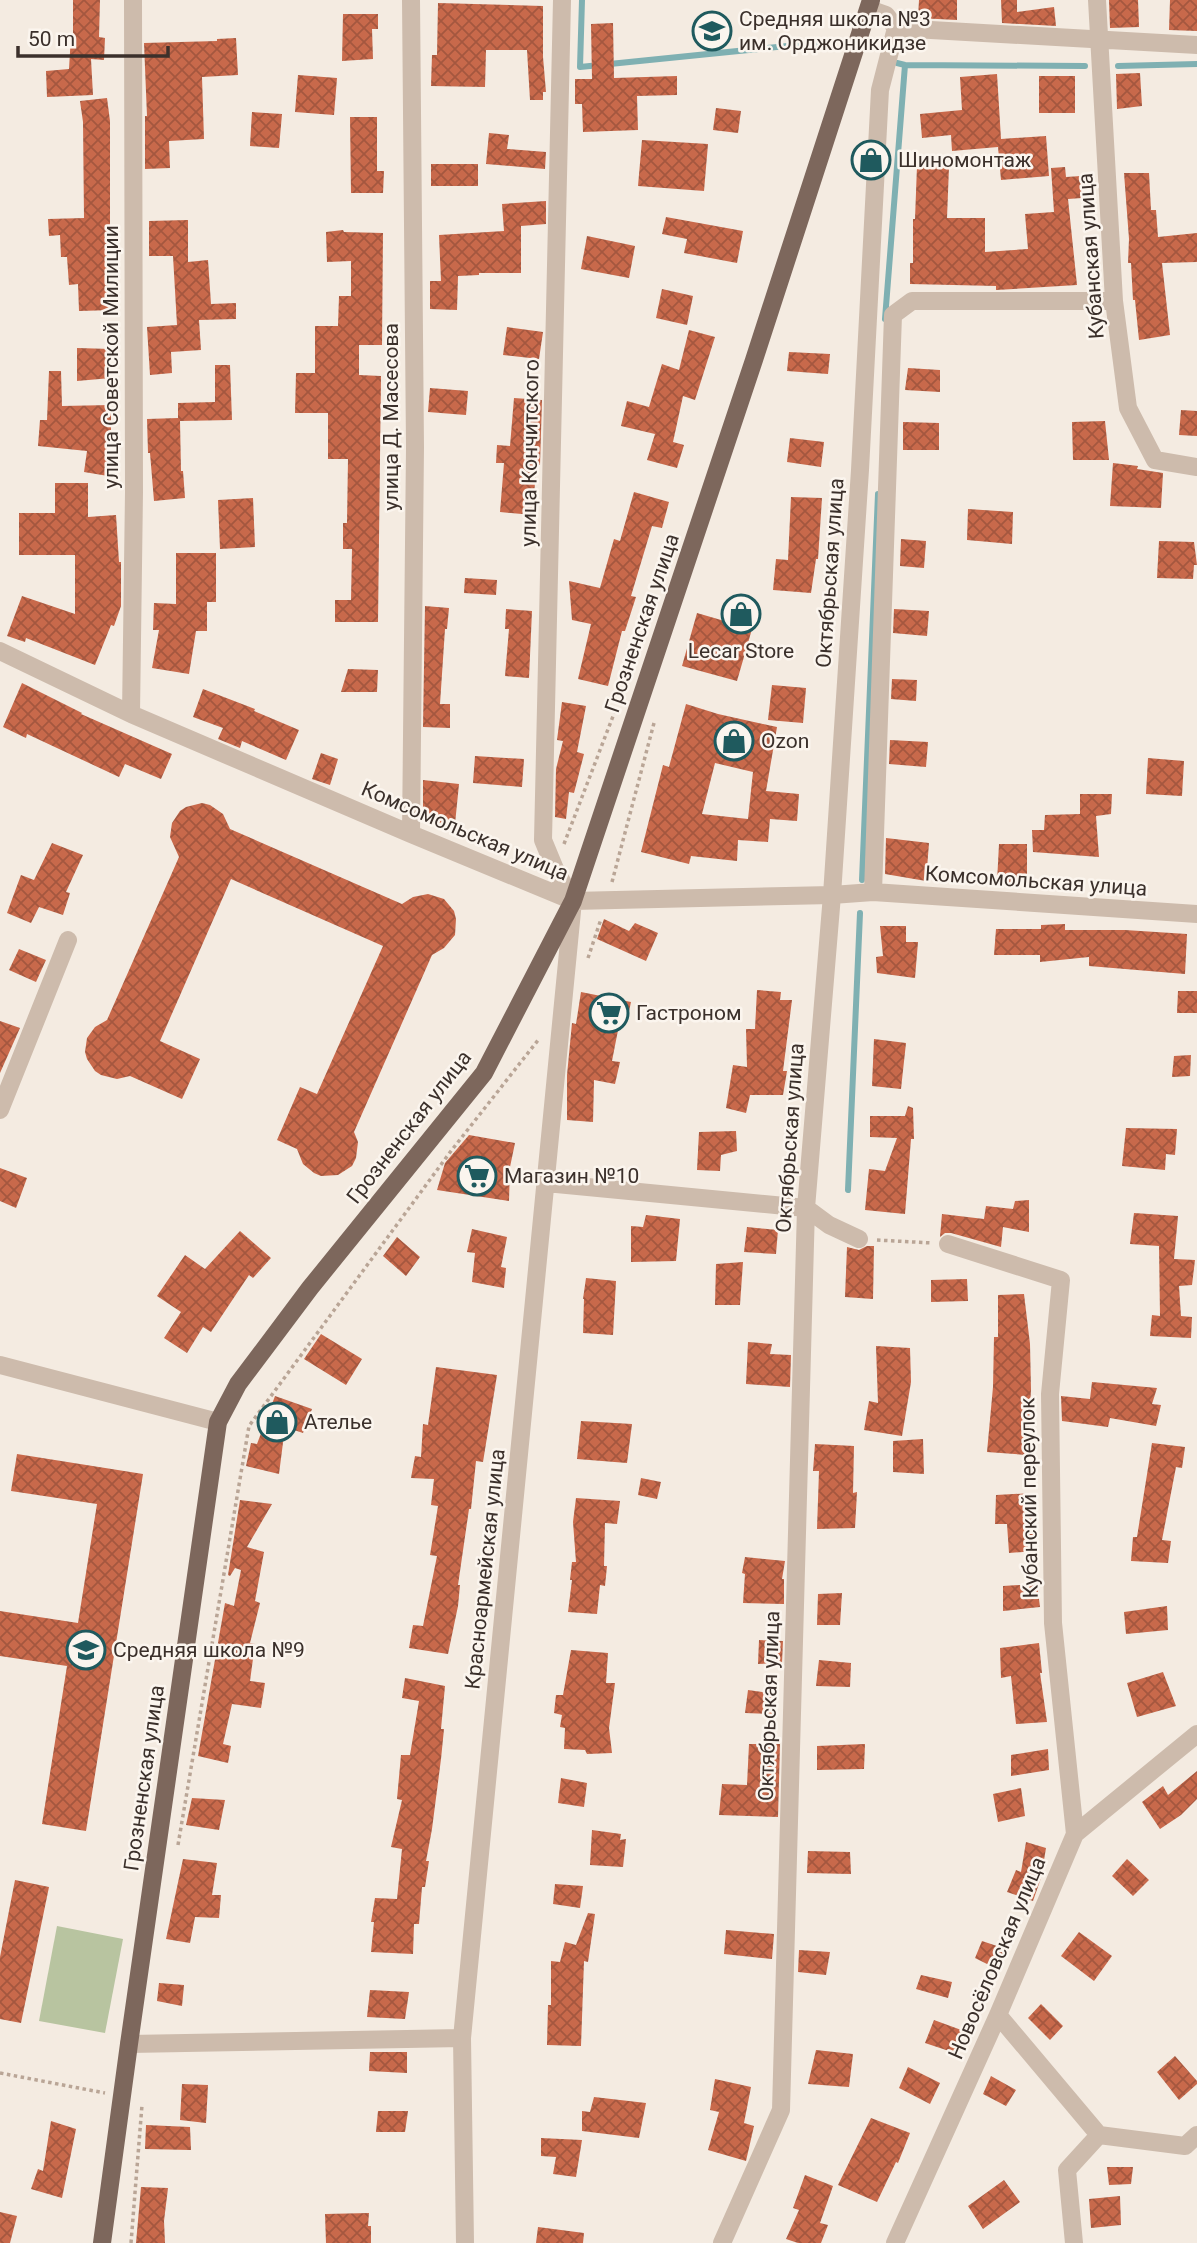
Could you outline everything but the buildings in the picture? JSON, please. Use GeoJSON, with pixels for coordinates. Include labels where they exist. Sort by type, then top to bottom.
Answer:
{"type":"FeatureCollection","features":[{"type":"Feature","properties":{"kind":"main road","name":"Грозненская улица"},"geometry":{"type":"LineString","coordinates":[[102,2243],[218,1422],[238,1384],[310,1287],[484,1073],[573,901],[759,347],[870,4]]}},
{"type":"Feature","properties":{"kind":"street","name":"улица Советской Милиции"},"geometry":{"type":"LineString","coordinates":[[131,714],[134,492],[133,0]]}},
{"type":"Feature","properties":{"kind":"street","name":"улица Д. Масесова"},"geometry":{"type":"LineString","coordinates":[[411,0],[415,447],[411,834]]}},
{"type":"Feature","properties":{"kind":"street","name":"улица Кончитского"},"geometry":{"type":"LineString","coordinates":[[562,0],[543,840],[573,901]]}},
{"type":"Feature","properties":{"kind":"street","name":"Кубанская улица"},"geometry":{"type":"LineString","coordinates":[[1097,0],[1114,301],[1128,408],[1155,460],[1197,467]]}},
{"type":"Feature","properties":{"kind":"street"},"geometry":{"type":"LineString","coordinates":[[870,4],[886,15],[896,28],[1197,45]]}},
{"type":"Feature","properties":{"kind":"street","name":"Октябрьская улица"},"geometry":{"type":"LineString","coordinates":[[722,2243],[781,2109],[806,1208],[832,895],[880,90],[896,28]]}},
{"type":"Feature","properties":{"kind":"street"},"geometry":{"type":"LineString","coordinates":[[873,892],[894,315],[912,301],[1114,301]]}},
{"type":"Feature","properties":{"kind":"street","name":"Комсомольская улица"},"geometry":{"type":"LineString","coordinates":[[0,652],[131,714],[573,901],[873,892],[1197,914]]}},
{"type":"Feature","properties":{"kind":"street","name":"Красноармейская улица"},"geometry":{"type":"LineString","coordinates":[[466,2243],[462,2038],[573,901]]}},
{"type":"Feature","properties":{"kind":"street"},"geometry":{"type":"LineString","coordinates":[[0,1110],[68,940]]}},
{"type":"Feature","properties":{"kind":"street"},"geometry":{"type":"LineString","coordinates":[[546,1183],[806,1208],[829,1225],[859,1239]]}},
{"type":"Feature","properties":{"kind":"street","name":"Кубанский переулок"},"geometry":{"type":"LineString","coordinates":[[948,1244],[1062,1280],[1050,1394],[1053,1623],[1075,1834]]}},
{"type":"Feature","properties":{"kind":"street"},"geometry":{"type":"LineString","coordinates":[[0,1365],[218,1422]]}},
{"type":"Feature","properties":{"kind":"street","name":"Новосёловская улица"},"geometry":{"type":"LineString","coordinates":[[895,2243],[998,2015],[1075,1834],[1197,1734]]}},
{"type":"Feature","properties":{"kind":"street"},"geometry":{"type":"LineString","coordinates":[[998,2015],[1099,2135],[1193,2146]]}},
{"type":"Feature","properties":{"kind":"street"},"geometry":{"type":"LineString","coordinates":[[129,2044],[462,2038]]}},
{"type":"Feature","properties":{"kind":"street"},"geometry":{"type":"LineString","coordinates":[[1074,2243],[1067,2170],[1099,2135]]}},
{"type":"Feature","properties":{"kind":"path"},"geometry":{"type":"LineString","coordinates":[[177,1855],[249,1426],[451,1151],[562,1010]]}},
{"type":"Feature","properties":{"kind":"path"},"geometry":{"type":"LineString","coordinates":[[859,1239],[948,1244]]}},
{"type":"Feature","properties":{"kind":"path"},"geometry":{"type":"LineString","coordinates":[[0,2073],[116,2095]]}},
{"type":"Feature","properties":{"kind":"path"},"geometry":{"type":"LineString","coordinates":[[131,2243],[142,2100]]}},
{"type":"Feature","properties":{"kind":"green space"},"geometry":{"type":"Polygon","coordinates":[[[57,1926],[123,1939],[105,2033],[39,2021],[57,1926]]]}},
{"type":"Feature","properties":{"kind":"waterway"},"geometry":{"type":"LineString","coordinates":[[582,0],[580,67],[817,43]]}},
{"type":"Feature","properties":{"kind":"waterway"},"geometry":{"type":"LineString","coordinates":[[897,63],[1085,66]]}},
{"type":"Feature","properties":{"kind":"waterway"},"geometry":{"type":"LineString","coordinates":[[1118,66],[1197,64]]}},
{"type":"Feature","properties":{"kind":"waterway"},"geometry":{"type":"LineString","coordinates":[[885,319],[905,65]]}},
{"type":"Feature","properties":{"kind":"waterway"},"geometry":{"type":"LineString","coordinates":[[862,880],[878,494]]}},
{"type":"Feature","properties":{"kind":"waterway"},"geometry":{"type":"LineString","coordinates":[[848,1190],[860,913]]}},
{"type":"Feature","properties":{"kind":"place","name":"Средняя школа №3 им. Орджоникидзе"},"geometry":{"type":"Point","coordinates":[712,31]}},
{"type":"Feature","properties":{"kind":"place","name":"Шиномонтаж"},"geometry":{"type":"Point","coordinates":[871,160]}},
{"type":"Feature","properties":{"kind":"place","name":"Lecar Store"},"geometry":{"type":"Point","coordinates":[741,614]}},
{"type":"Feature","properties":{"kind":"place","name":"Ozon"},"geometry":{"type":"Point","coordinates":[734,741]}},
{"type":"Feature","properties":{"kind":"place","name":"Гастроном"},"geometry":{"type":"Point","coordinates":[609,1013]}},
{"type":"Feature","properties":{"kind":"place","name":"Магазин №10"},"geometry":{"type":"Point","coordinates":[477,1176]}},
{"type":"Feature","properties":{"kind":"place","name":"Ателье"},"geometry":{"type":"Point","coordinates":[277,1422]}},
{"type":"Feature","properties":{"kind":"place","name":"Средняя школа №9"},"geometry":{"type":"Point","coordinates":[86,1650]}}]}
